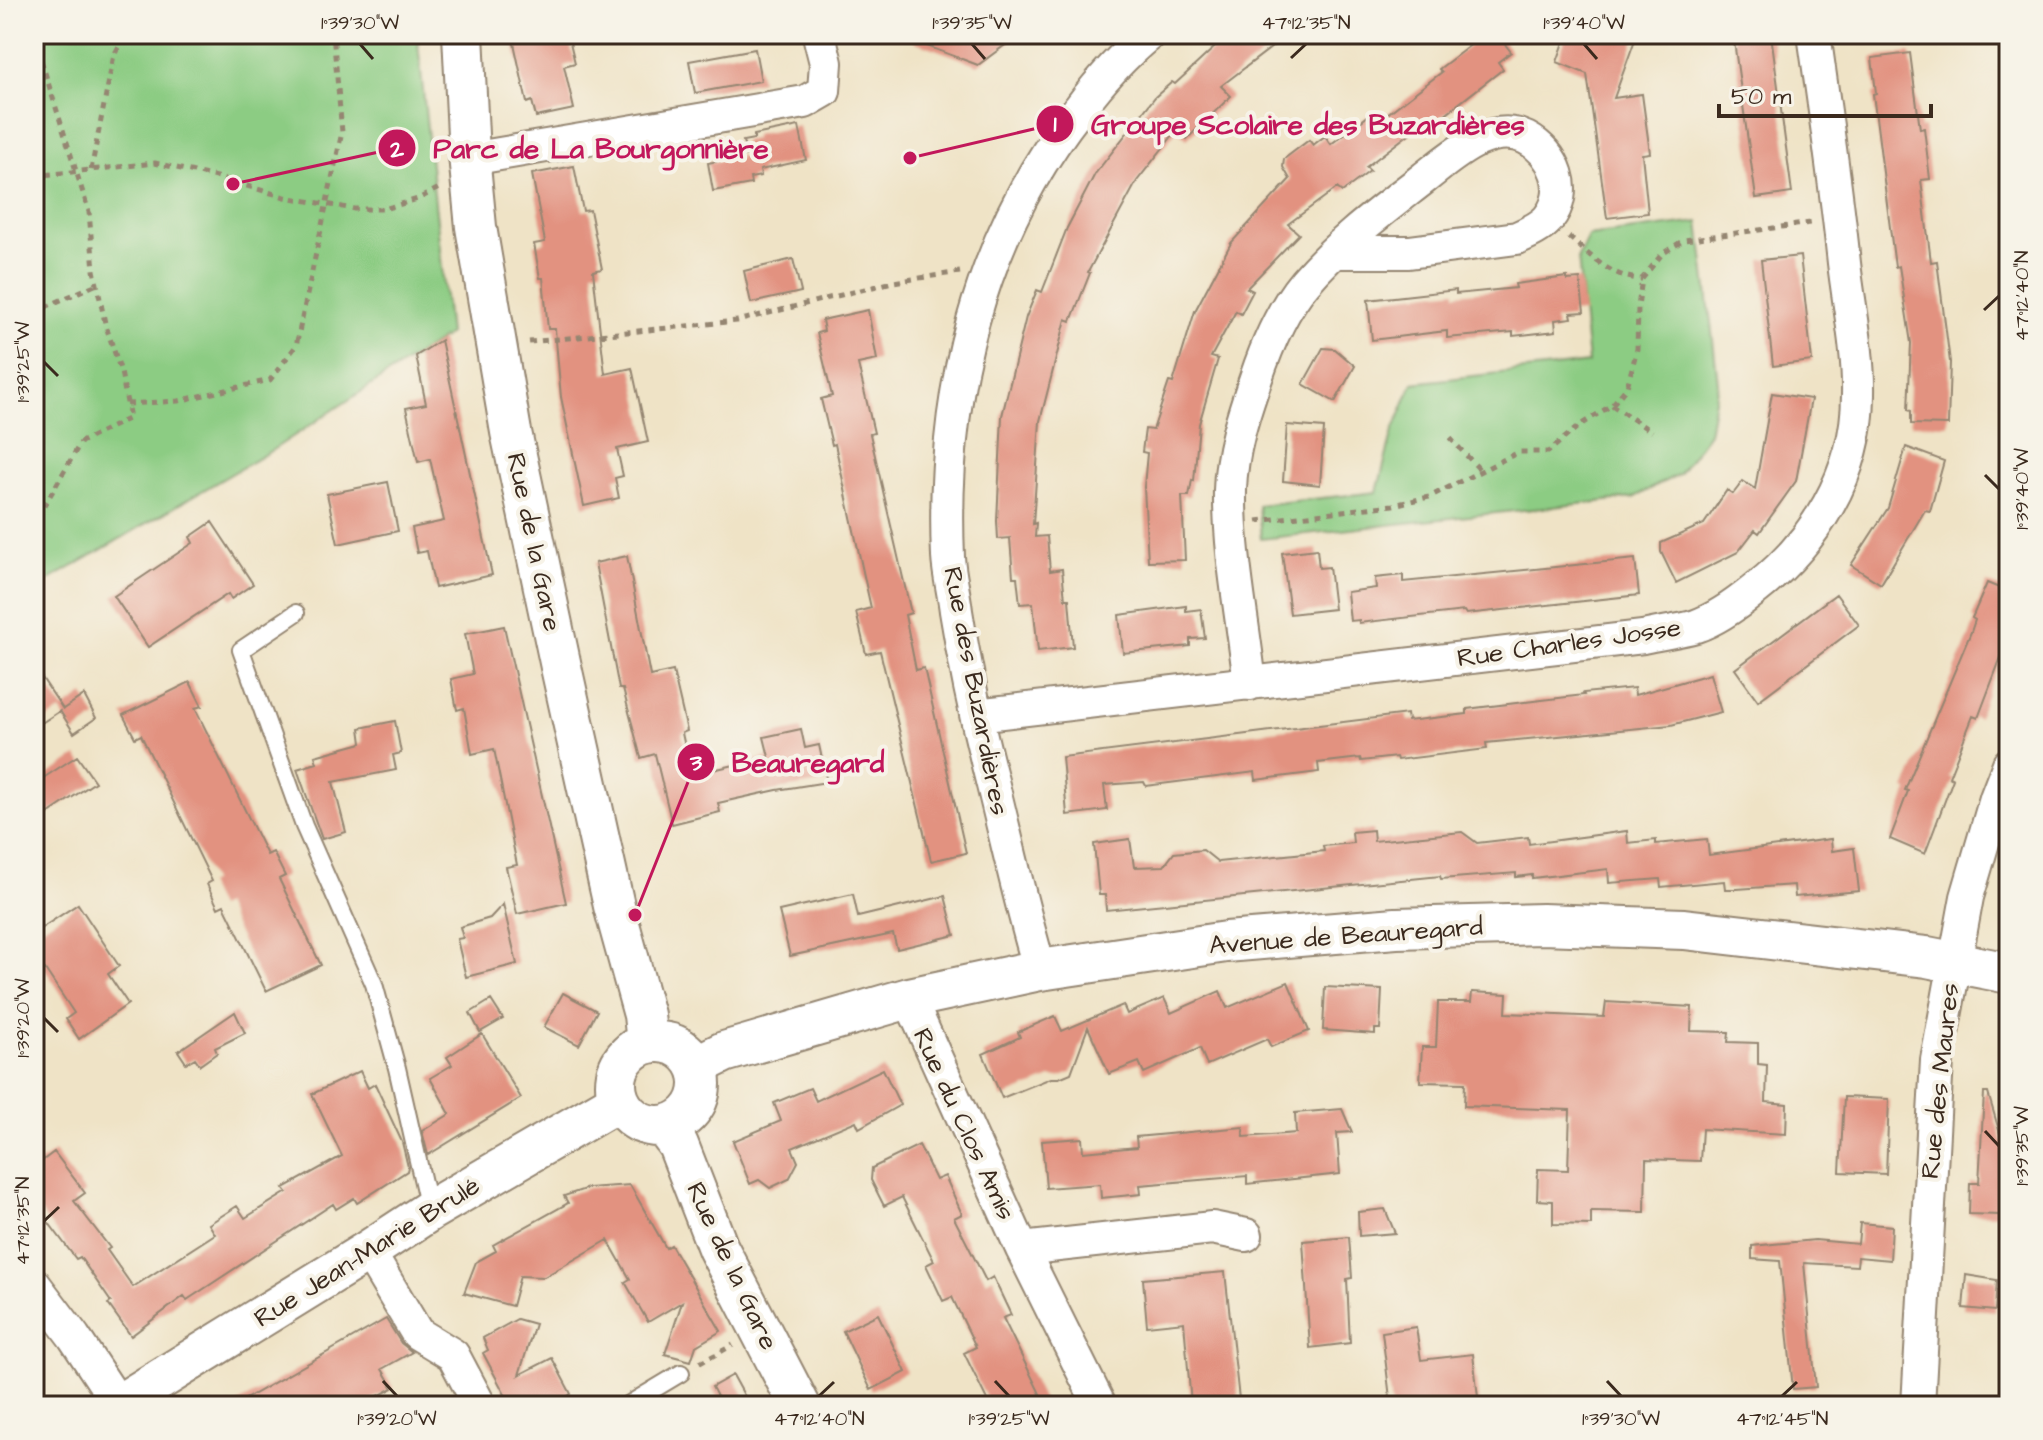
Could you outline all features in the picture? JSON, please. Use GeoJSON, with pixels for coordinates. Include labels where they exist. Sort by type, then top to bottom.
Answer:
{"type":"FeatureCollection","features":[{"type":"Feature","properties":{"kind":"street","name":"Rue de la Gare"},"geometry":{"type":"LineString","coordinates":[[463,34],[476,227],[529,521],[614,906],[644,1015],[647,1043]]}},
{"type":"Feature","properties":{"kind":"street","name":"Rue des Buzardières"},"geometry":{"type":"LineString","coordinates":[[1040,970],[976,715],[948,560],[948,475],[956,389],[989,268],[1023,192],[1053,141],[1107,72],[1149,34]]}},
{"type":"Feature","properties":{"kind":"street","name":"Rue Charles Josse"},"geometry":{"type":"LineString","coordinates":[[976,715],[1643,637],[1697,625],[1749,595],[1772,577],[1820,522],[1836,493],[1856,427],[1858,395],[1814,34]]}},
{"type":"Feature","properties":{"kind":"street"},"geometry":{"type":"LineString","coordinates":[[471,168],[805,102],[824,91],[826,63],[820,39]]}},
{"type":"Feature","properties":{"kind":"street"},"geometry":{"type":"LineString","coordinates":[[1250,684],[1231,524],[1230,488],[1237,437],[1270,338],[1304,283],[1335,252],[1465,146],[1500,134],[1521,135],[1537,144],[1551,160],[1559,179],[1557,202],[1547,219],[1533,231],[1517,238],[1409,252],[1335,252]]}},
{"type":"Feature","properties":{"kind":"street","name":"Rue des Maures"},"geometry":{"type":"LineString","coordinates":[[1918,1406],[1937,1060],[1967,897],[2009,764]]}},
{"type":"Feature","properties":{"kind":"street","name":"Avenue de Beauregard"},"geometry":{"type":"LineString","coordinates":[[696,1066],[724,1052],[909,998],[1040,970],[1226,942],[1396,928],[1542,924],[1684,929],[1953,962],[2009,973]]}},
{"type":"Feature","properties":{"kind":"street","name":"Rue du Clos Amis"},"geometry":{"type":"LineString","coordinates":[[909,998],[914,1016],[1022,1249],[1100,1406]]}},
{"type":"Feature","properties":{"kind":"street"},"geometry":{"type":"LineString","coordinates":[[662,1041],[676,1046],[688,1054],[696,1066],[700,1092],[696,1104],[677,1122],[665,1127],[651,1127],[637,1122],[618,1101],[615,1087],[623,1059],[647,1043],[662,1041]]}},
{"type":"Feature","properties":{"kind":"street","name":"Rue Jean-Marie Brulé"},"geometry":{"type":"LineString","coordinates":[[118,1405],[429,1211],[618,1101]]}},
{"type":"Feature","properties":{"kind":"street","name":"Rue de la Gare"},"geometry":{"type":"LineString","coordinates":[[665,1127],[678,1145],[718,1248],[800,1406]]}},
{"type":"Feature","properties":{"kind":"street","name":"Rue du Clos Amis"},"geometry":{"type":"LineString","coordinates":[[1022,1249],[1212,1228],[1246,1235]]}},
{"type":"Feature","properties":{"kind":"street"},"geometry":{"type":"LineString","coordinates":[[368,1251],[417,1333],[453,1355],[480,1406]]}},
{"type":"Feature","properties":{"kind":"street"},"geometry":{"type":"LineString","coordinates":[[34,1284],[118,1405]]}},
{"type":"Feature","properties":{"kind":"lane"},"geometry":{"type":"LineString","coordinates":[[296,613],[241,650],[304,826],[374,984],[397,1068],[429,1211]]}},
{"type":"Feature","properties":{"kind":"lane"},"geometry":{"type":"LineString","coordinates":[[626,1406],[688,1370]]}},
{"type":"Feature","properties":{"kind":"path"},"geometry":{"type":"LineString","coordinates":[[91,170],[114,55],[126,34]]}},
{"type":"Feature","properties":{"kind":"path"},"geometry":{"type":"LineString","coordinates":[[127,404],[178,401],[270,380],[296,346],[342,132],[333,34]]}},
{"type":"Feature","properties":{"kind":"path"},"geometry":{"type":"LineString","coordinates":[[34,38],[89,212],[97,284],[130,418],[81,442],[36,520],[34,548]]}},
{"type":"Feature","properties":{"kind":"path"},"geometry":{"type":"LineString","coordinates":[[34,176],[155,163],[285,197],[354,209],[384,209],[418,199],[471,168]]}},
{"type":"Feature","properties":{"kind":"path"},"geometry":{"type":"LineString","coordinates":[[1547,219],[1603,266],[1624,278],[1642,279]]}},
{"type":"Feature","properties":{"kind":"path"},"geometry":{"type":"LineString","coordinates":[[1231,524],[1393,505],[1429,497],[1519,452],[1548,452],[1580,425],[1612,405],[1627,387],[1637,349],[1642,279],[1662,254],[1684,240],[1839,220]]}},
{"type":"Feature","properties":{"kind":"path"},"geometry":{"type":"LineString","coordinates":[[498,345],[737,321],[893,282],[989,268]]}},
{"type":"Feature","properties":{"kind":"path"},"geometry":{"type":"LineString","coordinates":[[34,312],[97,284]]}},
{"type":"Feature","properties":{"kind":"path"},"geometry":{"type":"LineString","coordinates":[[1612,405],[1652,432]]}},
{"type":"Feature","properties":{"kind":"path"},"geometry":{"type":"LineString","coordinates":[[1450,438],[1481,471]]}},
{"type":"Feature","properties":{"kind":"path"},"geometry":{"type":"LineString","coordinates":[[688,1370],[760,1329]]}},
{"type":"Feature","properties":{"kind":"green space"},"geometry":{"type":"Polygon","coordinates":[[[34,34],[417,34],[449,334],[274,449],[34,589],[34,34]]]}},
{"type":"Feature","properties":{"kind":"green space"},"geometry":{"type":"Polygon","coordinates":[[[1699,222],[1718,383],[1709,433],[1679,474],[1633,498],[1261,539],[1258,505],[1377,492],[1393,431],[1413,383],[1588,363],[1578,257],[1588,236],[1699,222]]]}},
{"type":"Feature","properties":{"kind":"building"},"geometry":{"type":"Polygon","coordinates":[[[512,34],[568,34],[575,63],[564,66],[574,109],[536,117],[532,101],[527,103],[512,34]]]}},
{"type":"Feature","properties":{"kind":"building"},"geometry":{"type":"Polygon","coordinates":[[[901,34],[1020,34],[978,65],[901,34]]]}},
{"type":"Feature","properties":{"kind":"building"},"geometry":{"type":"Polygon","coordinates":[[[1229,34],[1289,34],[1221,86],[1231,96],[1187,139],[1177,130],[1137,181],[1088,272],[1071,321],[1066,319],[1040,421],[1033,524],[1036,523],[1035,537],[1047,536],[1050,571],[1062,569],[1065,599],[1069,599],[1073,647],[1038,651],[1033,603],[1020,604],[1017,577],[1013,577],[1010,538],[998,539],[997,521],[1002,416],[1026,317],[1037,290],[1042,292],[1067,228],[1095,174],[1155,97],[1172,82],[1175,84],[1229,34]]]}},
{"type":"Feature","properties":{"kind":"building"},"geometry":{"type":"Polygon","coordinates":[[[1485,34],[1497,34],[1511,52],[1498,62],[1503,69],[1430,126],[1426,121],[1366,167],[1370,171],[1342,192],[1337,188],[1288,224],[1299,234],[1247,288],[1253,291],[1241,314],[1236,311],[1211,357],[1218,359],[1199,424],[1194,481],[1189,496],[1182,496],[1185,560],[1148,561],[1144,487],[1147,453],[1142,452],[1145,429],[1153,430],[1169,382],[1173,383],[1195,311],[1231,243],[1290,179],[1283,167],[1284,159],[1309,140],[1313,145],[1325,136],[1331,144],[1372,113],[1378,121],[1485,34]]]}},
{"type":"Feature","properties":{"kind":"building"},"geometry":{"type":"Polygon","coordinates":[[[1567,34],[1637,34],[1614,98],[1642,94],[1650,153],[1642,154],[1648,213],[1607,218],[1587,74],[1557,62],[1567,34]]]}},
{"type":"Feature","properties":{"kind":"building"},"geometry":{"type":"Polygon","coordinates":[[[1733,34],[1771,34],[1792,193],[1756,198],[1733,34]]]}},
{"type":"Feature","properties":{"kind":"building"},"geometry":{"type":"Polygon","coordinates":[[[755,49],[761,81],[695,93],[689,61],[755,49]]]}},
{"type":"Feature","properties":{"kind":"building"},"geometry":{"type":"Polygon","coordinates":[[[1910,53],[1930,179],[1921,180],[1931,262],[1937,261],[1950,362],[1948,425],[1911,424],[1911,411],[1908,410],[1911,343],[1899,266],[1895,267],[1873,94],[1876,93],[1872,58],[1910,53]]]}},
{"type":"Feature","properties":{"kind":"building"},"geometry":{"type":"Polygon","coordinates":[[[799,126],[806,160],[760,170],[761,176],[750,178],[751,184],[713,191],[708,163],[746,155],[743,141],[754,139],[754,135],[799,126]]]}},
{"type":"Feature","properties":{"kind":"building"},"geometry":{"type":"Polygon","coordinates":[[[574,166],[583,211],[590,210],[602,269],[593,271],[605,374],[632,368],[648,442],[617,449],[623,476],[615,478],[619,498],[584,506],[561,397],[555,329],[548,329],[543,278],[540,278],[534,244],[545,242],[532,174],[574,166]]]}},
{"type":"Feature","properties":{"kind":"building"},"geometry":{"type":"Polygon","coordinates":[[[1800,256],[1812,361],[1773,366],[1761,260],[1800,256]]]}},
{"type":"Feature","properties":{"kind":"building"},"geometry":{"type":"Polygon","coordinates":[[[793,259],[801,292],[751,303],[744,271],[793,259]]]}},
{"type":"Feature","properties":{"kind":"building"},"geometry":{"type":"Polygon","coordinates":[[[1567,277],[1567,280],[1580,279],[1584,312],[1571,313],[1572,318],[1555,320],[1556,331],[1447,338],[1447,331],[1372,340],[1368,300],[1456,290],[1456,294],[1516,288],[1515,284],[1567,277]]]}},
{"type":"Feature","properties":{"kind":"building"},"geometry":{"type":"Polygon","coordinates":[[[868,310],[877,360],[858,364],[874,433],[870,434],[911,613],[905,615],[916,670],[924,668],[966,853],[931,861],[880,651],[866,654],[856,612],[871,608],[835,444],[832,445],[821,399],[832,396],[817,333],[824,331],[822,320],[868,310]]]}},
{"type":"Feature","properties":{"kind":"building"},"geometry":{"type":"Polygon","coordinates":[[[441,340],[492,575],[435,588],[427,551],[417,553],[412,528],[444,521],[430,459],[418,462],[406,408],[426,404],[416,356],[441,340]]]}},
{"type":"Feature","properties":{"kind":"building"},"geometry":{"type":"Polygon","coordinates":[[[1323,348],[1335,349],[1355,366],[1335,402],[1303,384],[1323,348]]]}},
{"type":"Feature","properties":{"kind":"building"},"geometry":{"type":"Polygon","coordinates":[[[1772,393],[1811,399],[1796,481],[1759,533],[1755,530],[1738,552],[1676,583],[1661,552],[1661,543],[1704,524],[1727,490],[1733,494],[1743,481],[1755,489],[1772,393]]]}},
{"type":"Feature","properties":{"kind":"building"},"geometry":{"type":"Polygon","coordinates":[[[1287,425],[1324,428],[1320,485],[1283,481],[1287,425]]]}},
{"type":"Feature","properties":{"kind":"building"},"geometry":{"type":"Polygon","coordinates":[[[1906,447],[1944,461],[1930,511],[1925,510],[1881,584],[1851,565],[1888,508],[1906,447]]]}},
{"type":"Feature","properties":{"kind":"building"},"geometry":{"type":"Polygon","coordinates":[[[388,482],[398,531],[338,544],[327,494],[388,482]]]}},
{"type":"Feature","properties":{"kind":"building"},"geometry":{"type":"Polygon","coordinates":[[[212,522],[253,584],[231,599],[228,594],[148,647],[114,596],[193,543],[190,537],[212,522]]]}},
{"type":"Feature","properties":{"kind":"building"},"geometry":{"type":"Polygon","coordinates":[[[1317,549],[1319,568],[1329,567],[1334,609],[1290,614],[1282,553],[1317,549]]]}},
{"type":"Feature","properties":{"kind":"building"},"geometry":{"type":"Polygon","coordinates":[[[627,556],[650,676],[673,671],[687,731],[682,733],[691,775],[769,757],[764,737],[801,729],[805,748],[819,745],[827,782],[718,803],[720,812],[672,824],[655,754],[641,758],[623,689],[619,689],[595,563],[627,556]]]}},
{"type":"Feature","properties":{"kind":"building"},"geometry":{"type":"Polygon","coordinates":[[[1635,559],[1639,595],[1466,614],[1464,611],[1359,623],[1359,620],[1350,621],[1347,592],[1376,588],[1375,578],[1403,575],[1403,582],[1635,559]]]}},
{"type":"Feature","properties":{"kind":"building"},"geometry":{"type":"Polygon","coordinates":[[[1987,583],[2009,592],[2009,636],[1978,718],[1973,716],[1949,777],[1953,779],[1925,854],[1890,839],[1908,791],[1905,790],[1971,632],[1975,620],[1972,618],[1987,583]]]}},
{"type":"Feature","properties":{"kind":"building"},"geometry":{"type":"Polygon","coordinates":[[[1836,594],[1859,625],[1758,701],[1735,669],[1836,594]]]}},
{"type":"Feature","properties":{"kind":"building"},"geometry":{"type":"Polygon","coordinates":[[[1186,606],[1186,611],[1201,609],[1205,638],[1190,639],[1190,646],[1123,653],[1119,615],[1186,606]]]}},
{"type":"Feature","properties":{"kind":"building"},"geometry":{"type":"Polygon","coordinates":[[[504,626],[566,903],[517,914],[506,867],[517,865],[494,749],[472,754],[464,708],[457,710],[451,679],[473,674],[465,634],[504,626]]]}},
{"type":"Feature","properties":{"kind":"building"},"geometry":{"type":"Polygon","coordinates":[[[34,666],[63,709],[84,695],[96,718],[74,733],[60,711],[34,728],[34,666]]]}},
{"type":"Feature","properties":{"kind":"building"},"geometry":{"type":"Polygon","coordinates":[[[1710,674],[1721,712],[1671,725],[1486,743],[1487,749],[1397,760],[1396,757],[1361,761],[1360,758],[1318,763],[1319,772],[1256,780],[1255,772],[1146,786],[1144,782],[1104,785],[1107,810],[1067,815],[1062,757],[1407,714],[1408,721],[1467,714],[1467,709],[1583,693],[1634,688],[1635,695],[1710,674]]]}},
{"type":"Feature","properties":{"kind":"building"},"geometry":{"type":"Polygon","coordinates":[[[190,682],[202,706],[195,708],[267,855],[273,852],[285,876],[279,879],[321,965],[266,991],[224,905],[218,908],[207,884],[212,881],[141,735],[135,738],[123,715],[190,682]]]}},
{"type":"Feature","properties":{"kind":"building"},"geometry":{"type":"Polygon","coordinates":[[[395,721],[401,753],[393,755],[396,770],[333,782],[346,832],[322,839],[297,769],[317,763],[315,756],[362,743],[360,728],[395,721]]]}},
{"type":"Feature","properties":{"kind":"building"},"geometry":{"type":"Polygon","coordinates":[[[77,756],[95,782],[34,823],[34,784],[77,756]]]}},
{"type":"Feature","properties":{"kind":"building"},"geometry":{"type":"Polygon","coordinates":[[[1373,830],[1374,841],[1462,832],[1477,843],[1528,837],[1529,844],[1627,831],[1628,843],[1656,840],[1656,844],[1707,839],[1709,855],[1831,839],[1832,851],[1854,848],[1859,891],[1795,897],[1794,885],[1725,889],[1724,881],[1661,887],[1660,879],[1609,883],[1608,869],[1532,878],[1532,875],[1516,877],[1516,873],[1441,879],[1440,876],[1106,910],[1105,895],[1099,895],[1094,844],[1130,839],[1134,867],[1164,866],[1174,853],[1203,850],[1218,862],[1324,851],[1323,846],[1353,843],[1352,832],[1373,830]]]}},
{"type":"Feature","properties":{"kind":"building"},"geometry":{"type":"Polygon","coordinates":[[[853,894],[858,917],[945,896],[955,935],[897,949],[893,934],[790,956],[779,911],[853,894]]]}},
{"type":"Feature","properties":{"kind":"building"},"geometry":{"type":"Polygon","coordinates":[[[78,904],[119,966],[108,974],[128,1004],[79,1039],[66,1019],[74,1013],[45,969],[34,976],[34,933],[78,904]]]}},
{"type":"Feature","properties":{"kind":"building"},"geometry":{"type":"Polygon","coordinates":[[[503,904],[517,964],[466,977],[457,939],[463,938],[460,927],[490,918],[503,904]]]}},
{"type":"Feature","properties":{"kind":"building"},"geometry":{"type":"Polygon","coordinates":[[[1288,982],[1309,1031],[1271,1047],[1267,1039],[1207,1065],[1200,1048],[1144,1073],[1139,1062],[1109,1074],[1088,1027],[1071,1073],[1002,1098],[983,1054],[1020,1037],[1018,1032],[1055,1016],[1062,1031],[1123,1005],[1127,1014],[1164,998],[1171,1013],[1220,991],[1227,1008],[1288,982]]]}},
{"type":"Feature","properties":{"kind":"building"},"geometry":{"type":"Polygon","coordinates":[[[1325,987],[1382,990],[1380,1029],[1375,1029],[1375,1034],[1323,1030],[1325,987]]]}},
{"type":"Feature","properties":{"kind":"building"},"geometry":{"type":"Polygon","coordinates":[[[1472,992],[1507,994],[1506,1013],[1604,1017],[1606,1002],[1692,1007],[1691,1031],[1729,1032],[1728,1042],[1758,1043],[1758,1064],[1767,1065],[1766,1102],[1787,1104],[1786,1134],[1702,1129],[1700,1161],[1646,1159],[1645,1212],[1591,1211],[1591,1225],[1553,1224],[1553,1201],[1537,1200],[1538,1169],[1568,1170],[1570,1110],[1464,1106],[1465,1083],[1420,1082],[1422,1047],[1436,1047],[1438,1002],[1471,1002],[1472,992]]]}},
{"type":"Feature","properties":{"kind":"building"},"geometry":{"type":"Polygon","coordinates":[[[563,993],[597,1011],[579,1045],[544,1027],[563,993]]]}},
{"type":"Feature","properties":{"kind":"building"},"geometry":{"type":"Polygon","coordinates":[[[491,1000],[503,1019],[480,1032],[470,1013],[491,1000]]]}},
{"type":"Feature","properties":{"kind":"building"},"geometry":{"type":"Polygon","coordinates":[[[235,1012],[245,1033],[215,1048],[217,1053],[200,1065],[195,1058],[186,1063],[178,1051],[235,1012]]]}},
{"type":"Feature","properties":{"kind":"building"},"geometry":{"type":"Polygon","coordinates":[[[482,1034],[521,1098],[428,1155],[422,1131],[450,1114],[430,1078],[452,1065],[447,1057],[482,1034]]]}},
{"type":"Feature","properties":{"kind":"building"},"geometry":{"type":"Polygon","coordinates":[[[883,1069],[900,1105],[859,1128],[856,1121],[792,1148],[798,1162],[789,1179],[770,1188],[759,1180],[750,1184],[733,1141],[781,1121],[774,1103],[810,1088],[816,1101],[883,1069]]]}},
{"type":"Feature","properties":{"kind":"building"},"geometry":{"type":"Polygon","coordinates":[[[360,1071],[368,1088],[375,1084],[402,1142],[407,1171],[357,1203],[354,1198],[336,1209],[333,1204],[187,1300],[184,1296],[131,1336],[80,1257],[76,1259],[34,1203],[34,1167],[54,1152],[85,1193],[74,1201],[110,1248],[107,1250],[133,1287],[215,1234],[209,1224],[237,1206],[245,1218],[287,1192],[284,1188],[342,1156],[312,1094],[360,1071]]]}},
{"type":"Feature","properties":{"kind":"building"},"geometry":{"type":"Polygon","coordinates":[[[1984,1093],[1988,1093],[2003,1144],[2009,1145],[2009,1182],[2002,1182],[2000,1215],[1969,1214],[1970,1183],[1979,1183],[1984,1093]]]}},
{"type":"Feature","properties":{"kind":"building"},"geometry":{"type":"Polygon","coordinates":[[[1844,1097],[1889,1099],[1886,1174],[1840,1172],[1844,1097]]]}},
{"type":"Feature","properties":{"kind":"building"},"geometry":{"type":"Polygon","coordinates":[[[1342,1109],[1352,1132],[1337,1133],[1340,1174],[1247,1184],[1247,1176],[1140,1185],[1141,1194],[1101,1198],[1100,1184],[1046,1188],[1042,1141],[1082,1138],[1083,1152],[1137,1147],[1136,1137],[1243,1127],[1244,1137],[1296,1133],[1295,1113],[1342,1109]]]}},
{"type":"Feature","properties":{"kind":"building"},"geometry":{"type":"Polygon","coordinates":[[[919,1145],[936,1180],[945,1176],[962,1214],[954,1218],[986,1281],[993,1277],[1011,1315],[1003,1318],[1046,1406],[990,1406],[964,1353],[976,1347],[952,1297],[943,1301],[926,1265],[934,1261],[902,1197],[884,1206],[871,1180],[872,1168],[919,1145]]]}},
{"type":"Feature","properties":{"kind":"building"},"geometry":{"type":"Polygon","coordinates":[[[630,1185],[666,1248],[671,1245],[721,1331],[696,1346],[691,1361],[665,1354],[682,1302],[648,1322],[625,1282],[630,1279],[608,1240],[544,1277],[520,1276],[512,1306],[464,1293],[476,1262],[496,1251],[493,1245],[568,1203],[564,1196],[588,1188],[630,1185]]]}},
{"type":"Feature","properties":{"kind":"building"},"geometry":{"type":"Polygon","coordinates":[[[1385,1209],[1395,1233],[1359,1236],[1358,1212],[1385,1209]]]}},
{"type":"Feature","properties":{"kind":"building"},"geometry":{"type":"Polygon","coordinates":[[[1860,1223],[1892,1226],[1890,1260],[1858,1257],[1857,1266],[1804,1263],[1816,1387],[1793,1389],[1780,1261],[1752,1259],[1752,1246],[1815,1240],[1858,1244],[1860,1223]]]}},
{"type":"Feature","properties":{"kind":"building"},"geometry":{"type":"Polygon","coordinates":[[[1349,1237],[1352,1278],[1347,1279],[1350,1343],[1310,1348],[1303,1241],[1349,1237]]]}},
{"type":"Feature","properties":{"kind":"building"},"geometry":{"type":"Polygon","coordinates":[[[1225,1272],[1239,1399],[1191,1404],[1184,1322],[1147,1326],[1143,1279],[1225,1272]]]}},
{"type":"Feature","properties":{"kind":"building"},"geometry":{"type":"Polygon","coordinates":[[[1966,1275],[1997,1280],[1995,1311],[1963,1308],[1966,1275]]]}},
{"type":"Feature","properties":{"kind":"building"},"geometry":{"type":"Polygon","coordinates":[[[878,1314],[906,1372],[871,1390],[843,1331],[878,1314]]]}},
{"type":"Feature","properties":{"kind":"building"},"geometry":{"type":"Polygon","coordinates":[[[386,1319],[401,1343],[412,1352],[382,1369],[393,1388],[360,1406],[233,1406],[386,1319]]]}},
{"type":"Feature","properties":{"kind":"building"},"geometry":{"type":"Polygon","coordinates":[[[517,1319],[535,1324],[519,1375],[552,1358],[571,1394],[568,1396],[573,1406],[511,1406],[483,1353],[488,1350],[483,1338],[517,1319]]]}},
{"type":"Feature","properties":{"kind":"building"},"geometry":{"type":"Polygon","coordinates":[[[1416,1327],[1421,1360],[1473,1354],[1479,1406],[1391,1406],[1382,1332],[1416,1327]]]}},
{"type":"Feature","properties":{"kind":"building"},"geometry":{"type":"Polygon","coordinates":[[[733,1375],[750,1406],[722,1406],[712,1387],[733,1375]]]}},
{"type":"Feature","properties":{"kind":"place","name":"Groupe Scolaire des Buzardières"},"geometry":{"type":"Point","coordinates":[910,158]}},
{"type":"Feature","properties":{"kind":"place","name":"Parc de La Bourgonnière"},"geometry":{"type":"Point","coordinates":[233,184]}},
{"type":"Feature","properties":{"kind":"place","name":"Beauregard"},"geometry":{"type":"Point","coordinates":[635,915]}}]}
